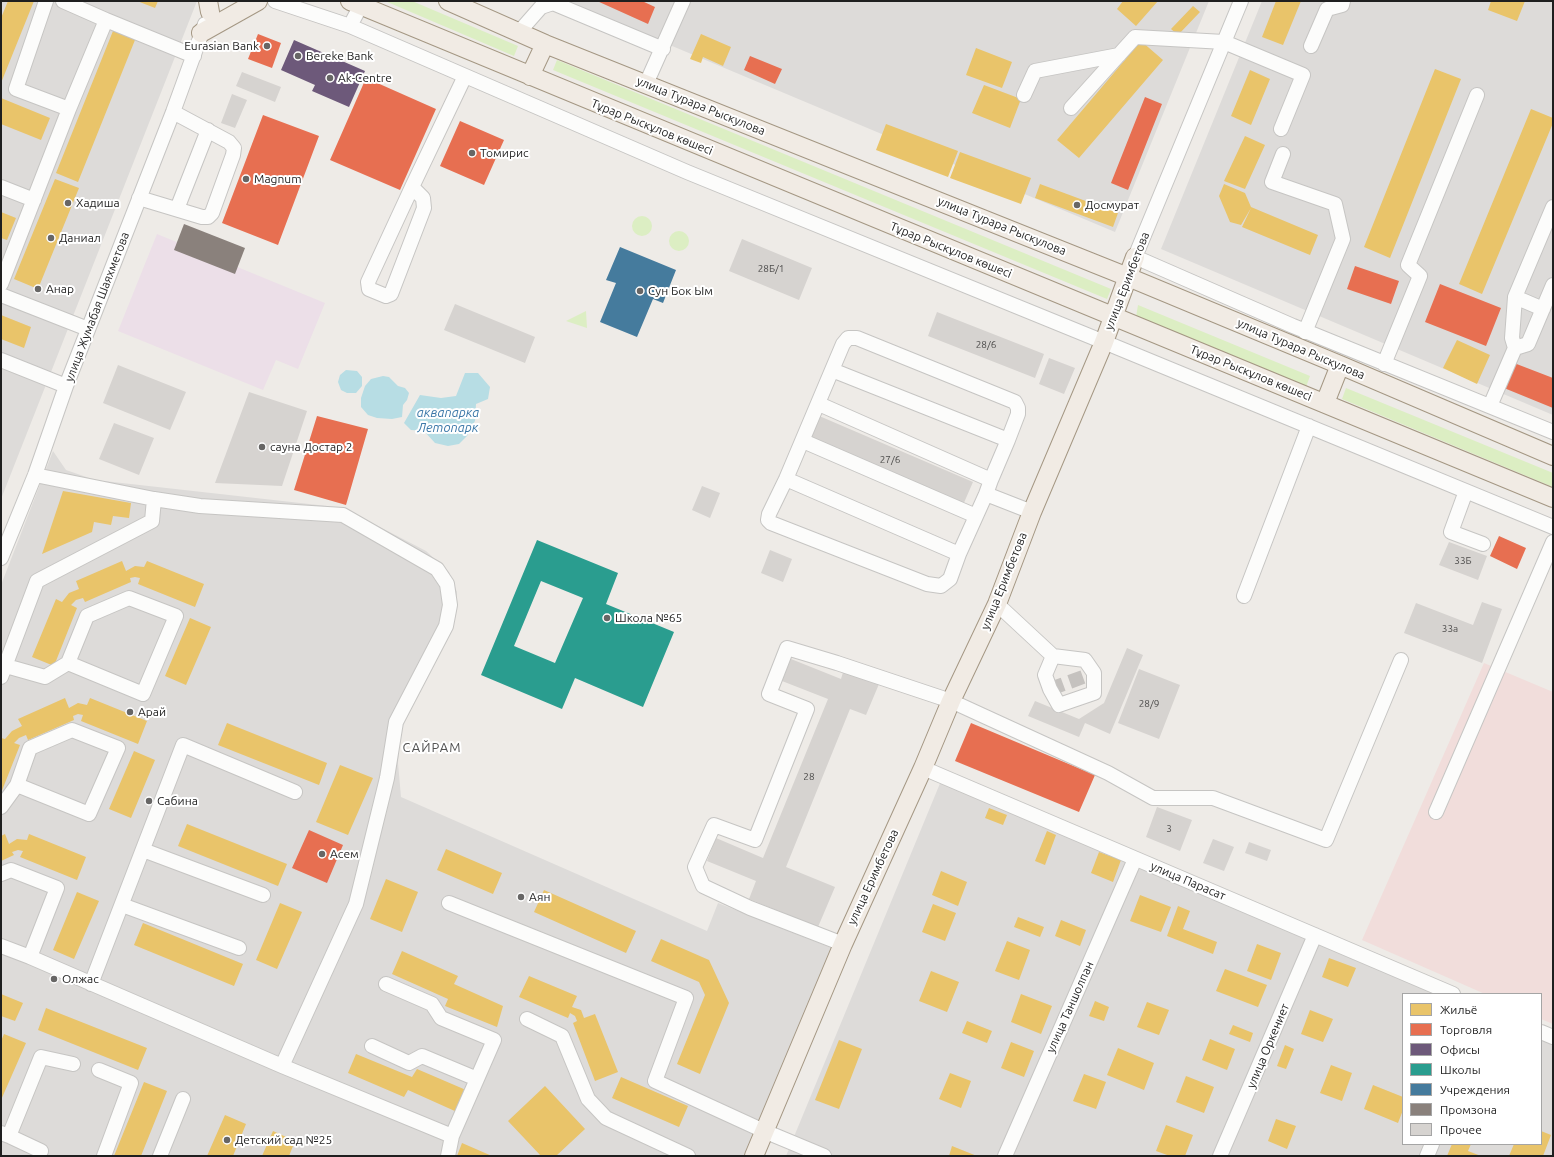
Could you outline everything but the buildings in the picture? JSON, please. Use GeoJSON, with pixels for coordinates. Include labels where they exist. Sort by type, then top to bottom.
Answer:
{"type":"FeatureCollection","features":[{"type":"Feature","properties":{"kind":"main road"},"geometry":{"type":"LineString","coordinates":[[201,33],[258,1]]}},
{"type":"Feature","properties":{"kind":"main road","name":"улица Турара Рыскулова"},"geometry":{"type":"LineString","coordinates":[[454,2],[545,44],[1128,277],[1553,456]]}},
{"type":"Feature","properties":{"kind":"main road","name":"Тұрар Рыскұлов көшесі"},"geometry":{"type":"LineString","coordinates":[[356,3],[1553,498]]}},
{"type":"Feature","properties":{"kind":"main road"},"geometry":{"type":"LineString","coordinates":[[530,76],[545,44]]}},
{"type":"Feature","properties":{"kind":"main road","name":"улица Еримбетова"},"geometry":{"type":"LineString","coordinates":[[754,1156],[843,944],[923,768],[951,701],[997,604],[1032,512],[1104,342],[1135,257]]}},
{"type":"Feature","properties":{"kind":"main road"},"geometry":{"type":"LineString","coordinates":[[1325,403],[1340,365]]}},
{"type":"Feature","properties":{"kind":"street"},"geometry":{"type":"LineString","coordinates":[[46,1],[16,89],[69,109]]}},
{"type":"Feature","properties":{"kind":"street"},"geometry":{"type":"LineString","coordinates":[[63,1],[194,56]]}},
{"type":"Feature","properties":{"kind":"street"},"geometry":{"type":"LineString","coordinates":[[275,1],[350,26],[687,172],[1553,527]]}},
{"type":"Feature","properties":{"kind":"street"},"geometry":{"type":"LineString","coordinates":[[646,84],[663,49],[683,1]]}},
{"type":"Feature","properties":{"kind":"street","name":"улица Еримбетова"},"geometry":{"type":"LineString","coordinates":[[1135,257],[1241,1]]}},
{"type":"Feature","properties":{"kind":"street"},"geometry":{"type":"LineString","coordinates":[[1311,46],[1327,8],[1342,4],[1343,1]]}},
{"type":"Feature","properties":{"kind":"street"},"geometry":{"type":"LineString","coordinates":[[350,26],[356,3]]}},
{"type":"Feature","properties":{"kind":"street"},"geometry":{"type":"LineString","coordinates":[[519,32],[541,8],[553,3],[663,49]]}},
{"type":"Feature","properties":{"kind":"street","name":"улица Жумабая Шаяхметова"},"geometry":{"type":"LineString","coordinates":[[1,558],[35,475],[66,386],[173,112],[211,5]]}},
{"type":"Feature","properties":{"kind":"street"},"geometry":{"type":"LineString","coordinates":[[1,284],[69,109],[106,20]]}},
{"type":"Feature","properties":{"kind":"street"},"geometry":{"type":"LineString","coordinates":[[1071,108],[1135,37],[1224,42],[1303,75],[1281,130]]}},
{"type":"Feature","properties":{"kind":"street"},"geometry":{"type":"LineString","coordinates":[[1024,95],[1035,71],[1119,55]]}},
{"type":"Feature","properties":{"kind":"street"},"geometry":{"type":"LineString","coordinates":[[412,187],[424,198],[424,208],[390,294],[386,296],[369,289],[368,282],[412,187],[464,76]]}},
{"type":"Feature","properties":{"kind":"street"},"geometry":{"type":"LineString","coordinates":[[1384,364],[1420,276],[1408,265],[1477,95]]}},
{"type":"Feature","properties":{"kind":"street"},"geometry":{"type":"LineString","coordinates":[[139,198],[202,217],[208,216],[212,213],[233,155],[234,148],[230,142],[173,112]]}},
{"type":"Feature","properties":{"kind":"street"},"geometry":{"type":"LineString","coordinates":[[176,209],[208,130]]}},
{"type":"Feature","properties":{"kind":"street"},"geometry":{"type":"LineString","coordinates":[[1283,154],[1272,182],[1335,204],[1343,239],[1299,329]]}},
{"type":"Feature","properties":{"kind":"street"},"geometry":{"type":"LineString","coordinates":[[1,187],[34,200]]}},
{"type":"Feature","properties":{"kind":"street"},"geometry":{"type":"LineString","coordinates":[[1490,406],[1515,348],[1512,338],[1514,297],[1553,207]]}},
{"type":"Feature","properties":{"kind":"street"},"geometry":{"type":"LineString","coordinates":[[1135,257],[1299,329],[1553,432]]}},
{"type":"Feature","properties":{"kind":"street"},"geometry":{"type":"LineString","coordinates":[[1515,348],[1528,344],[1553,284]]}},
{"type":"Feature","properties":{"kind":"street"},"geometry":{"type":"LineString","coordinates":[[1,295],[88,329]]}},
{"type":"Feature","properties":{"kind":"street"},"geometry":{"type":"LineString","coordinates":[[1514,297],[1543,309]]}},
{"type":"Feature","properties":{"kind":"street"},"geometry":{"type":"LineString","coordinates":[[1235,321],[1299,329]]}},
{"type":"Feature","properties":{"kind":"street"},"geometry":{"type":"LineString","coordinates":[[848,338],[857,338],[1015,402],[1018,408],[1018,414],[1008,440],[959,554],[950,579],[941,586],[927,584],[771,523],[768,520],[769,514],[819,404],[843,344],[848,338]]}},
{"type":"Feature","properties":{"kind":"street"},"geometry":{"type":"LineString","coordinates":[[1,360],[66,386]]}},
{"type":"Feature","properties":{"kind":"street"},"geometry":{"type":"LineString","coordinates":[[832,370],[1008,440]]}},
{"type":"Feature","properties":{"kind":"street"},"geometry":{"type":"LineString","coordinates":[[819,404],[990,480]]}},
{"type":"Feature","properties":{"kind":"street"},"geometry":{"type":"LineString","coordinates":[[1244,596],[1309,426]]}},
{"type":"Feature","properties":{"kind":"street"},"geometry":{"type":"LineString","coordinates":[[803,441],[976,516]]}},
{"type":"Feature","properties":{"kind":"street"},"geometry":{"type":"LineString","coordinates":[[35,475],[154,499],[200,506],[343,514],[437,569],[447,584],[450,605],[446,626],[396,722],[387,778],[356,904],[282,1066]]}},
{"type":"Feature","properties":{"kind":"street"},"geometry":{"type":"LineString","coordinates":[[786,479],[959,554]]}},
{"type":"Feature","properties":{"kind":"street"},"geometry":{"type":"LineString","coordinates":[[1466,491],[1451,532],[1483,544]]}},
{"type":"Feature","properties":{"kind":"street"},"geometry":{"type":"LineString","coordinates":[[986,494],[1032,512]]}},
{"type":"Feature","properties":{"kind":"street"},"geometry":{"type":"LineString","coordinates":[[68,663],[143,694],[176,616],[130,598],[87,616],[68,663],[45,677],[3,671],[37,581],[152,521],[154,499]]}},
{"type":"Feature","properties":{"kind":"street"},"geometry":{"type":"LineString","coordinates":[[1436,812],[1553,542]]}},
{"type":"Feature","properties":{"kind":"street"},"geometry":{"type":"LineString","coordinates":[[997,604],[1053,656]]}},
{"type":"Feature","properties":{"kind":"street"},"geometry":{"type":"LineString","coordinates":[[843,944],[750,908],[702,886],[695,867],[714,825],[756,840],[807,709],[769,694],[787,648],[837,662],[951,701],[1108,773],[1154,798],[1213,798],[1326,840],[1401,660]]}},
{"type":"Feature","properties":{"kind":"street"},"geometry":{"type":"LineString","coordinates":[[1,807],[17,785],[30,748],[72,730],[118,748],[89,814],[17,785]]}},
{"type":"Feature","properties":{"kind":"street"},"geometry":{"type":"LineString","coordinates":[[91,984],[183,745],[295,792]]}},
{"type":"Feature","properties":{"kind":"street","name":"улица Парасат"},"geometry":{"type":"LineString","coordinates":[[923,768],[1451,993]]}},
{"type":"Feature","properties":{"kind":"street"},"geometry":{"type":"LineString","coordinates":[[143,850],[263,895]]}},
{"type":"Feature","properties":{"kind":"street","name":"улица Таншолпан"},"geometry":{"type":"LineString","coordinates":[[1005,1156],[1135,859]]}},
{"type":"Feature","properties":{"kind":"street"},"geometry":{"type":"LineString","coordinates":[[1,874],[11,870],[57,888],[30,957]]}},
{"type":"Feature","properties":{"kind":"street"},"geometry":{"type":"LineString","coordinates":[[449,903],[686,998],[655,1081],[764,1131],[824,1156]]}},
{"type":"Feature","properties":{"kind":"street"},"geometry":{"type":"LineString","coordinates":[[122,905],[239,948]]}},
{"type":"Feature","properties":{"kind":"street","name":"улица Оркениет"},"geometry":{"type":"LineString","coordinates":[[1220,1156],[1315,935]]}},
{"type":"Feature","properties":{"kind":"street"},"geometry":{"type":"LineString","coordinates":[[1,946],[30,957],[282,1066],[452,1136]]}},
{"type":"Feature","properties":{"kind":"street"},"geometry":{"type":"LineString","coordinates":[[386,984],[432,1004],[441,1018],[494,1040],[452,1136],[448,1156]]}},
{"type":"Feature","properties":{"kind":"street"},"geometry":{"type":"LineString","coordinates":[[526,1019],[562,1036],[588,1099],[606,1118],[688,1156]]}},
{"type":"Feature","properties":{"kind":"street"},"geometry":{"type":"LineString","coordinates":[[1542,1032],[1553,1037]]}},
{"type":"Feature","properties":{"kind":"street"},"geometry":{"type":"LineString","coordinates":[[372,1046],[409,1062],[422,1056],[477,1079]]}},
{"type":"Feature","properties":{"kind":"street"},"geometry":{"type":"LineString","coordinates":[[41,1151],[5,1135],[41,1057],[72,1064]]}},
{"type":"Feature","properties":{"kind":"street"},"geometry":{"type":"LineString","coordinates":[[99,1070],[131,1083],[104,1156]]}},
{"type":"Feature","properties":{"kind":"street"},"geometry":{"type":"LineString","coordinates":[[160,1156],[183,1099]]}},
{"type":"Feature","properties":{"kind":"street"},"geometry":{"type":"LineString","coordinates":[[1427,1156],[1432,1145]]}},
{"type":"Feature","properties":{"kind":"shaded area"},"geometry":{"type":"Polygon","coordinates":[[[1,1],[197,1],[1,499],[1,1]]]}},
{"type":"Feature","properties":{"kind":"shaded area"},"geometry":{"type":"Polygon","coordinates":[[[565,1],[1209,1],[1115,232],[565,1]]]}},
{"type":"Feature","properties":{"kind":"shaded area"},"geometry":{"type":"Polygon","coordinates":[[[1262,1],[1553,1],[1553,415],[1161,249],[1262,1]]]}},
{"type":"Feature","properties":{"kind":"shaded area"},"geometry":{"type":"Polygon","coordinates":[[[157,234],[325,303],[298,369],[276,360],[263,390],[118,331],[157,234]]]}},
{"type":"Feature","properties":{"kind":"shaded area"},"geometry":{"type":"Polygon","coordinates":[[[53,451],[66,470],[95,480],[327,506],[353,513],[426,551],[449,572],[457,592],[455,615],[401,727],[398,763],[401,797],[707,931],[718,903],[834,949],[749,1156],[1,1156],[1,585],[53,451]]]}},
{"type":"Feature","properties":{"kind":"shaded area"},"geometry":{"type":"Polygon","coordinates":[[[1484,663],[1553,692],[1553,1024],[1542,1019],[1542,993],[1483,993],[1362,940],[1484,663]]]}},
{"type":"Feature","properties":{"kind":"shaded area"},"geometry":{"type":"Polygon","coordinates":[[[941,781],[1438,993],[1402,993],[1402,1145],[1542,1145],[1542,1037],[1553,1042],[1553,1156],[786,1156],[941,781]]]}},
{"type":"Feature","properties":{"kind":"green space"},"geometry":{"type":"Polygon","coordinates":[[[385,1],[412,1],[518,46],[514,56],[385,1]]]}},
{"type":"Feature","properties":{"kind":"green space"},"geometry":{"type":"Polygon","coordinates":[[[557,60],[1111,289],[1107,299],[553,70],[557,60]]]}},
{"type":"Feature","properties":{"kind":"green space"},"geometry":{"type":"Polygon","coordinates":[[[638,216],[646,216],[652,222],[652,230],[646,236],[638,236],[632,230],[632,222],[638,216]]]}},
{"type":"Feature","properties":{"kind":"green space"},"geometry":{"type":"Polygon","coordinates":[[[675,231],[683,231],[689,237],[689,245],[683,251],[675,251],[669,245],[669,237],[675,231]]]}},
{"type":"Feature","properties":{"kind":"green space"},"geometry":{"type":"Polygon","coordinates":[[[1138,305],[1310,376],[1306,387],[1136,317],[1138,305]]]}},
{"type":"Feature","properties":{"kind":"green space"},"geometry":{"type":"Polygon","coordinates":[[[586,311],[587,328],[566,321],[586,311]]]}},
{"type":"Feature","properties":{"kind":"green space"},"geometry":{"type":"Polygon","coordinates":[[[1346,388],[1553,473],[1553,487],[1342,399],[1346,388]]]}},
{"type":"Feature","properties":{"kind":"water"},"geometry":{"type":"Polygon","coordinates":[[[346,370],[357,371],[362,377],[362,386],[356,393],[347,393],[341,390],[338,382],[340,375],[346,370]]]}},
{"type":"Feature","properties":{"kind":"water","name":"аквапарка Летопарк"},"geometry":{"type":"Polygon","coordinates":[[[465,373],[478,373],[490,387],[488,399],[476,404],[475,421],[467,436],[459,444],[448,446],[435,443],[424,431],[411,430],[404,423],[420,395],[441,398],[456,396],[465,373]]]}},
{"type":"Feature","properties":{"kind":"water"},"geometry":{"type":"Polygon","coordinates":[[[383,376],[389,377],[398,386],[405,388],[409,393],[407,400],[403,405],[402,417],[392,419],[377,418],[368,415],[361,407],[361,398],[365,386],[371,379],[383,376]]]}},
{"type":"Feature","properties":{"kind":"tunnel"},"geometry":{"type":"LineString","coordinates":[[1050,689],[1094,673]]}},
{"type":"Feature","properties":{"kind":"place","name":"Eurasian Bank"},"geometry":{"type":"Point","coordinates":[267,46]}},
{"type":"Feature","properties":{"kind":"place","name":"Bereke Bank"},"geometry":{"type":"Point","coordinates":[298,56]}},
{"type":"Feature","properties":{"kind":"place","name":"Ak-Centre"},"geometry":{"type":"Point","coordinates":[330,78]}},
{"type":"Feature","properties":{"kind":"place","name":"Томирис"},"geometry":{"type":"Point","coordinates":[472,153]}},
{"type":"Feature","properties":{"kind":"place","name":"Magnum"},"geometry":{"type":"Point","coordinates":[246,179]}},
{"type":"Feature","properties":{"kind":"place","name":"Хадиша"},"geometry":{"type":"Point","coordinates":[68,203]}},
{"type":"Feature","properties":{"kind":"place","name":"Досмурат"},"geometry":{"type":"Point","coordinates":[1077,205]}},
{"type":"Feature","properties":{"kind":"place","name":"Даниал"},"geometry":{"type":"Point","coordinates":[51,238]}},
{"type":"Feature","properties":{"kind":"place","name":"Анар"},"geometry":{"type":"Point","coordinates":[38,289]}},
{"type":"Feature","properties":{"kind":"place","name":"Сун Бок Ым"},"geometry":{"type":"Point","coordinates":[640,291]}},
{"type":"Feature","properties":{"kind":"place","name":"сауна Достар 2"},"geometry":{"type":"Point","coordinates":[262,447]}},
{"type":"Feature","properties":{"kind":"place","name":"Школа №65"},"geometry":{"type":"Point","coordinates":[607,618]}},
{"type":"Feature","properties":{"kind":"place","name":"Арай"},"geometry":{"type":"Point","coordinates":[130,712]}},
{"type":"Feature","properties":{"kind":"place","name":"Сабина"},"geometry":{"type":"Point","coordinates":[149,801]}},
{"type":"Feature","properties":{"kind":"place","name":"Асем"},"geometry":{"type":"Point","coordinates":[322,854]}},
{"type":"Feature","properties":{"kind":"place","name":"Аян"},"geometry":{"type":"Point","coordinates":[521,897]}},
{"type":"Feature","properties":{"kind":"place","name":"Олжас"},"geometry":{"type":"Point","coordinates":[54,979]}},
{"type":"Feature","properties":{"kind":"place","name":"Детский сад №25"},"geometry":{"type":"Point","coordinates":[227,1140]}},
{"type":"Feature","properties":{"kind":"district","name":"САЙРАМ"},"geometry":{"type":"Point","coordinates":[432,748]}}]}
